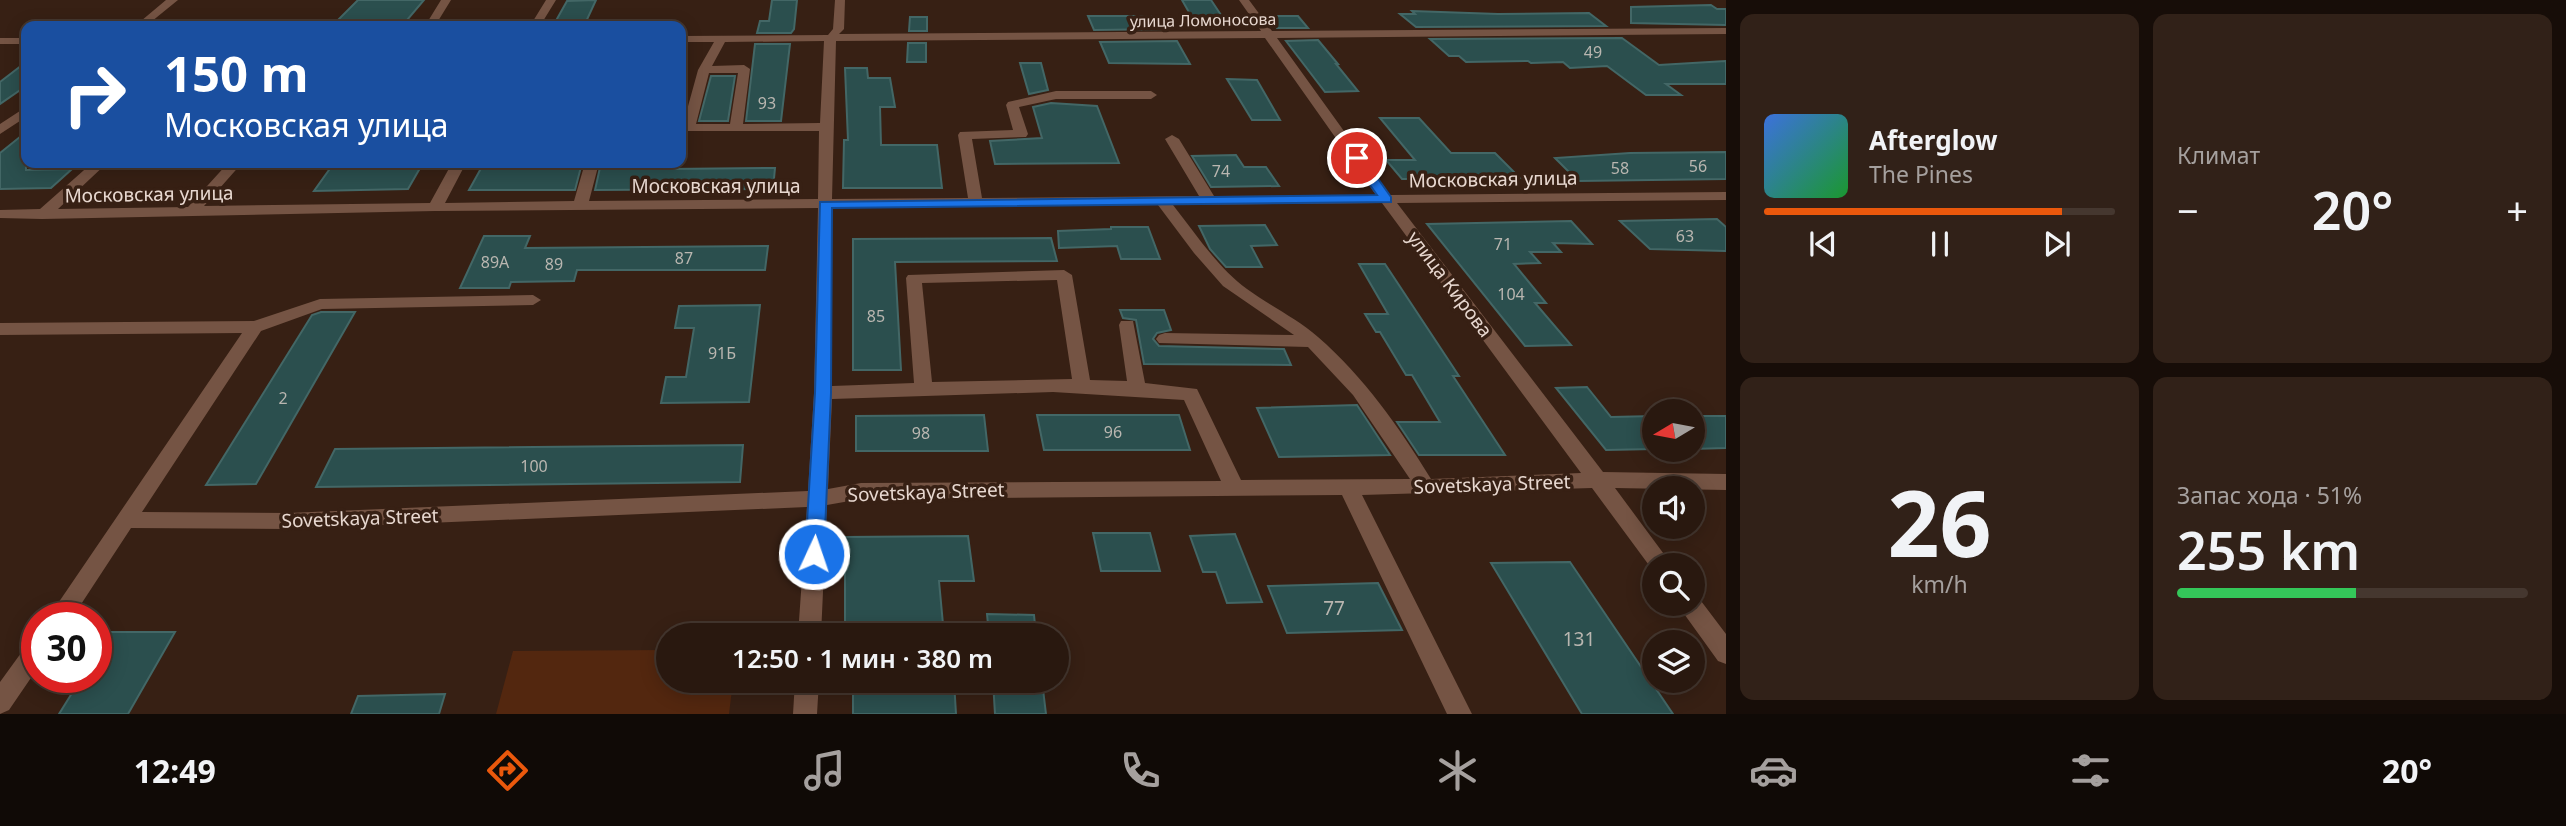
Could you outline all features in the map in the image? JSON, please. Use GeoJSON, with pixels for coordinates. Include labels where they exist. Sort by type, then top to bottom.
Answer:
{"type":"FeatureCollection","features":[{"type":"Feature","properties":{"kind":"street"},"geometry":{"type":"LineString","coordinates":[[146,21],[173,0]]}},
{"type":"Feature","properties":{"kind":"street"},"geometry":{"type":"LineString","coordinates":[[433,21],[446,0]]}},
{"type":"Feature","properties":{"kind":"street"},"geometry":{"type":"LineString","coordinates":[[538,21],[551,0]]}},
{"type":"Feature","properties":{"kind":"street"},"geometry":{"type":"LineString","coordinates":[[811,623],[823,393],[825,127],[830,39],[838,29],[840,0]]}},
{"type":"Feature","properties":{"kind":"street","name":"улица Кирова"},"geometry":{"type":"LineString","coordinates":[[1244,0],[1271,34],[1386,199],[1652,553]]}},
{"type":"Feature","properties":{"kind":"street","name":"улица Ломоносова"},"geometry":{"type":"LineString","coordinates":[[686,39],[1726,31]]}},
{"type":"Feature","properties":{"kind":"street"},"geometry":{"type":"LineString","coordinates":[[721,39],[704,70],[688,128],[825,127]]}},
{"type":"Feature","properties":{"kind":"street"},"geometry":{"type":"LineString","coordinates":[[0,41],[21,41]]}},
{"type":"Feature","properties":{"kind":"street"},"geometry":{"type":"LineString","coordinates":[[704,70],[744,69],[736,128]]}},
{"type":"Feature","properties":{"kind":"street"},"geometry":{"type":"LineString","coordinates":[[976,204],[965,135],[1021,134],[1012,105],[1056,95],[1151,95]]}},
{"type":"Feature","properties":{"kind":"street"},"geometry":{"type":"LineString","coordinates":[[0,130],[21,115]]}},
{"type":"Feature","properties":{"kind":"street"},"geometry":{"type":"LineString","coordinates":[[1172,139],[1210,202]]}},
{"type":"Feature","properties":{"kind":"street"},"geometry":{"type":"LineString","coordinates":[[42,215],[94,168]]}},
{"type":"Feature","properties":{"kind":"street"},"geometry":{"type":"LineString","coordinates":[[190,213],[230,168]]}},
{"type":"Feature","properties":{"kind":"street"},"geometry":{"type":"LineString","coordinates":[[435,207],[456,168]]}},
{"type":"Feature","properties":{"kind":"street"},"geometry":{"type":"LineString","coordinates":[[580,206],[591,168]]}},
{"type":"Feature","properties":{"kind":"street","name":"Московская улица"},"geometry":{"type":"LineString","coordinates":[[0,214],[435,207],[1164,203],[1726,196]]}},
{"type":"Feature","properties":{"kind":"street"},"geometry":{"type":"LineString","coordinates":[[1164,203],[1212,266],[1242,293],[1312,341],[1396,436],[1425,487]]}},
{"type":"Feature","properties":{"kind":"street"},"geometry":{"type":"LineString","coordinates":[[924,390],[915,278],[1064,275],[1082,384]]}},
{"type":"Feature","properties":{"kind":"street"},"geometry":{"type":"LineString","coordinates":[[0,329],[256,327],[320,304],[533,300]]}},
{"type":"Feature","properties":{"kind":"street"},"geometry":{"type":"LineString","coordinates":[[1127,325],[1137,386]]}},
{"type":"Feature","properties":{"kind":"street"},"geometry":{"type":"LineString","coordinates":[[70,602],[256,327]]}},
{"type":"Feature","properties":{"kind":"street"},"geometry":{"type":"LineString","coordinates":[[1165,339],[1312,341]]}},
{"type":"Feature","properties":{"kind":"street"},"geometry":{"type":"LineString","coordinates":[[823,393],[1082,384],[1137,386],[1191,394],[1234,487]]}},
{"type":"Feature","properties":{"kind":"street","name":"Sovetskaya Street"},"geometry":{"type":"LineString","coordinates":[[126,520],[288,521],[817,499],[861,491],[1425,487],[1598,480],[1726,482]]}},
{"type":"Feature","properties":{"kind":"street"},"geometry":{"type":"LineString","coordinates":[[1348,488],[1460,714]]}},
{"type":"Feature","properties":{"kind":"street"},"geometry":{"type":"LineString","coordinates":[[1699,616],[1726,653]]}},
{"type":"Feature","properties":{"kind":"street"},"geometry":{"type":"LineString","coordinates":[[0,702],[21,672]]}},
{"type":"Feature","properties":{"kind":"street"},"geometry":{"type":"LineString","coordinates":[[805,714],[806,693]]}},
{"type":"Feature","properties":{"kind":"shaded area"},"geometry":{"type":"Polygon","coordinates":[[[656,650],[656,693],[732,693],[729,714],[496,714],[513,651],[656,650]]]}},
{"type":"Feature","properties":{"kind":"building"},"geometry":{"type":"Polygon","coordinates":[[[358,0],[424,0],[406,21],[337,21],[358,0]]]}},
{"type":"Feature","properties":{"kind":"building"},"geometry":{"type":"Polygon","coordinates":[[[596,0],[586,21],[556,21],[567,1],[596,0]]]}},
{"type":"Feature","properties":{"kind":"building"},"geometry":{"type":"Polygon","coordinates":[[[772,0],[797,0],[794,29],[791,33],[757,33],[760,21],[769,21],[772,0]]]}},
{"type":"Feature","properties":{"kind":"building"},"geometry":{"type":"Polygon","coordinates":[[[1182,0],[1211,0],[1229,27],[1198,28],[1182,0]]]}},
{"type":"Feature","properties":{"kind":"building"},"geometry":{"type":"Polygon","coordinates":[[[1711,5],[1717,9],[1726,9],[1726,25],[1631,23],[1631,7],[1711,5]]]}},
{"type":"Feature","properties":{"kind":"building"},"geometry":{"type":"Polygon","coordinates":[[[1412,11],[1589,13],[1606,26],[1416,27],[1400,14],[1415,14],[1412,11]]]}},
{"type":"Feature","properties":{"kind":"building"},"geometry":{"type":"Polygon","coordinates":[[[1088,16],[1163,16],[1170,29],[1094,30],[1088,16]]]}},
{"type":"Feature","properties":{"kind":"building"},"geometry":{"type":"Polygon","coordinates":[[[1267,16],[1298,16],[1308,28],[1277,28],[1267,16]]]}},
{"type":"Feature","properties":{"kind":"building"},"geometry":{"type":"Polygon","coordinates":[[[910,17],[927,17],[927,31],[909,31],[910,17]]]}},
{"type":"Feature","properties":{"kind":"building"},"geometry":{"type":"Polygon","coordinates":[[[1622,38],[1659,65],[1726,61],[1726,84],[1666,84],[1681,95],[1646,95],[1607,66],[1570,68],[1563,62],[1466,62],[1459,56],[1449,56],[1430,39],[1622,38]]]}},
{"type":"Feature","properties":{"kind":"building"},"geometry":{"type":"Polygon","coordinates":[[[1318,40],[1358,91],[1325,92],[1286,41],[1318,40]]]}},
{"type":"Feature","properties":{"kind":"building"},"geometry":{"type":"Polygon","coordinates":[[[1177,41],[1190,64],[1109,63],[1100,42],[1177,41]]]}},
{"type":"Feature","properties":{"kind":"building"},"geometry":{"type":"Polygon","coordinates":[[[908,43],[926,43],[926,62],[907,62],[908,43]]]}},
{"type":"Feature","properties":{"kind":"building"},"geometry":{"type":"Polygon","coordinates":[[[755,44],[790,44],[781,121],[746,121],[755,44]]]}},
{"type":"Feature","properties":{"kind":"building"},"geometry":{"type":"Polygon","coordinates":[[[1020,63],[1041,63],[1048,90],[1029,94],[1020,63]]]}},
{"type":"Feature","properties":{"kind":"building"},"geometry":{"type":"Polygon","coordinates":[[[21,66],[21,89],[0,104],[0,82],[21,66]]]}},
{"type":"Feature","properties":{"kind":"building"},"geometry":{"type":"Polygon","coordinates":[[[845,68],[867,68],[868,78],[890,78],[895,107],[880,107],[881,145],[937,145],[942,188],[843,188],[844,140],[848,140],[845,68]]]}},
{"type":"Feature","properties":{"kind":"building"},"geometry":{"type":"Polygon","coordinates":[[[711,76],[735,76],[728,121],[699,121],[711,76]]]}},
{"type":"Feature","properties":{"kind":"building"},"geometry":{"type":"Polygon","coordinates":[[[1227,79],[1257,80],[1280,120],[1252,120],[1227,79]]]}},
{"type":"Feature","properties":{"kind":"building"},"geometry":{"type":"Polygon","coordinates":[[[1051,103],[1097,106],[1119,163],[995,164],[990,141],[1042,138],[1033,107],[1051,103]]]}},
{"type":"Feature","properties":{"kind":"building"},"geometry":{"type":"Polygon","coordinates":[[[1380,118],[1419,118],[1451,153],[1495,153],[1520,178],[1402,179],[1386,160],[1415,160],[1380,118]]]}},
{"type":"Feature","properties":{"kind":"building"},"geometry":{"type":"Polygon","coordinates":[[[21,136],[21,168],[72,169],[51,188],[0,189],[0,153],[21,136]]]}},
{"type":"Feature","properties":{"kind":"building"},"geometry":{"type":"Polygon","coordinates":[[[1726,152],[1726,179],[1578,181],[1555,158],[1630,153],[1726,152]]]}},
{"type":"Feature","properties":{"kind":"building"},"geometry":{"type":"Polygon","coordinates":[[[1236,155],[1244,167],[1266,167],[1279,186],[1211,187],[1192,156],[1236,155]]]}},
{"type":"Feature","properties":{"kind":"building"},"geometry":{"type":"Polygon","coordinates":[[[330,168],[420,168],[408,189],[314,191],[330,168]]]}},
{"type":"Feature","properties":{"kind":"building"},"geometry":{"type":"Polygon","coordinates":[[[481,168],[581,168],[575,190],[469,190],[481,168]]]}},
{"type":"Feature","properties":{"kind":"building"},"geometry":{"type":"Polygon","coordinates":[[[600,168],[775,168],[773,189],[595,190],[600,168]]]}},
{"type":"Feature","properties":{"kind":"building"},"geometry":{"type":"Polygon","coordinates":[[[1717,219],[1726,227],[1726,251],[1650,249],[1620,221],[1717,219]]]}},
{"type":"Feature","properties":{"kind":"building"},"geometry":{"type":"Polygon","coordinates":[[[1571,221],[1592,244],[1553,243],[1561,252],[1530,252],[1540,263],[1514,264],[1546,303],[1535,303],[1571,345],[1525,346],[1427,224],[1571,221]]]}},
{"type":"Feature","properties":{"kind":"building"},"geometry":{"type":"Polygon","coordinates":[[[1265,225],[1277,245],[1251,246],[1262,267],[1226,267],[1210,249],[1199,226],[1265,225]]]}},
{"type":"Feature","properties":{"kind":"building"},"geometry":{"type":"Polygon","coordinates":[[[1148,227],[1160,259],[1121,259],[1117,246],[1059,248],[1058,231],[1148,227]]]}},
{"type":"Feature","properties":{"kind":"building"},"geometry":{"type":"Polygon","coordinates":[[[484,236],[530,236],[525,248],[768,246],[765,270],[577,270],[574,281],[511,282],[509,288],[460,288],[484,236]]]}},
{"type":"Feature","properties":{"kind":"building"},"geometry":{"type":"Polygon","coordinates":[[[1051,238],[1057,261],[895,262],[901,370],[853,370],[853,239],[1051,238]]]}},
{"type":"Feature","properties":{"kind":"building"},"geometry":{"type":"Polygon","coordinates":[[[1359,264],[1385,264],[1459,376],[1453,376],[1505,455],[1419,455],[1397,422],[1440,422],[1412,375],[1406,375],[1380,332],[1376,332],[1365,314],[1388,314],[1359,264]]]}},
{"type":"Feature","properties":{"kind":"building"},"geometry":{"type":"Polygon","coordinates":[[[760,305],[749,402],[661,403],[666,377],[686,377],[694,328],[675,328],[679,306],[760,305]]]}},
{"type":"Feature","properties":{"kind":"building"},"geometry":{"type":"Polygon","coordinates":[[[1120,310],[1164,310],[1171,330],[1157,333],[1153,339],[1159,346],[1284,349],[1291,365],[1144,364],[1136,320],[1123,318],[1120,310]]]}},
{"type":"Feature","properties":{"kind":"building"},"geometry":{"type":"Polygon","coordinates":[[[321,312],[355,312],[256,484],[206,485],[312,315],[321,312]]]}},
{"type":"Feature","properties":{"kind":"building"},"geometry":{"type":"Polygon","coordinates":[[[1587,387],[1611,417],[1642,416],[1642,449],[1606,450],[1556,388],[1587,387]]]}},
{"type":"Feature","properties":{"kind":"building"},"geometry":{"type":"Polygon","coordinates":[[[1357,405],[1390,455],[1279,457],[1257,408],[1357,405]]]}},
{"type":"Feature","properties":{"kind":"building"},"geometry":{"type":"Polygon","coordinates":[[[984,415],[988,451],[856,451],[856,416],[984,415]]]}},
{"type":"Feature","properties":{"kind":"building"},"geometry":{"type":"Polygon","coordinates":[[[1037,415],[1179,415],[1190,450],[1044,450],[1037,415]]]}},
{"type":"Feature","properties":{"kind":"building"},"geometry":{"type":"Polygon","coordinates":[[[1705,416],[1726,416],[1726,448],[1705,449],[1705,416]]]}},
{"type":"Feature","properties":{"kind":"building"},"geometry":{"type":"Polygon","coordinates":[[[743,445],[740,482],[316,487],[335,449],[743,445]]]}},
{"type":"Feature","properties":{"kind":"building"},"geometry":{"type":"Polygon","coordinates":[[[1093,533],[1150,533],[1160,571],[1101,571],[1093,533]]]}},
{"type":"Feature","properties":{"kind":"building"},"geometry":{"type":"Polygon","coordinates":[[[1235,534],[1262,602],[1227,603],[1216,572],[1203,572],[1190,536],[1235,534]]]}},
{"type":"Feature","properties":{"kind":"building"},"geometry":{"type":"Polygon","coordinates":[[[968,536],[974,581],[939,581],[943,623],[845,623],[845,537],[968,536]]]}},
{"type":"Feature","properties":{"kind":"building"},"geometry":{"type":"Polygon","coordinates":[[[1570,562],[1642,668],[1642,693],[1659,693],[1673,714],[1582,714],[1491,563],[1570,562]]]}},
{"type":"Feature","properties":{"kind":"building"},"geometry":{"type":"Polygon","coordinates":[[[1378,583],[1402,630],[1287,633],[1268,586],[1378,583]]]}},
{"type":"Feature","properties":{"kind":"building"},"geometry":{"type":"Polygon","coordinates":[[[987,614],[1034,615],[1035,623],[988,623],[987,614]]]}},
{"type":"Feature","properties":{"kind":"building"},"geometry":{"type":"Polygon","coordinates":[[[112,632],[175,632],[128,714],[59,714],[72,693],[112,693],[112,632]]]}},
{"type":"Feature","properties":{"kind":"building"},"geometry":{"type":"Polygon","coordinates":[[[853,693],[955,693],[956,714],[853,714],[853,693]]]}},
{"type":"Feature","properties":{"kind":"building"},"geometry":{"type":"Polygon","coordinates":[[[994,693],[1043,693],[1046,714],[995,714],[994,693]]]}},
{"type":"Feature","properties":{"kind":"building"},"geometry":{"type":"Polygon","coordinates":[[[445,694],[439,714],[351,714],[358,696],[445,694]]]}},
{"type":"Feature","properties":{"kind":"route"},"geometry":{"type":"LineString","coordinates":[[814,554],[823,393],[825,204],[1386,199],[1357,158]]}}]}
